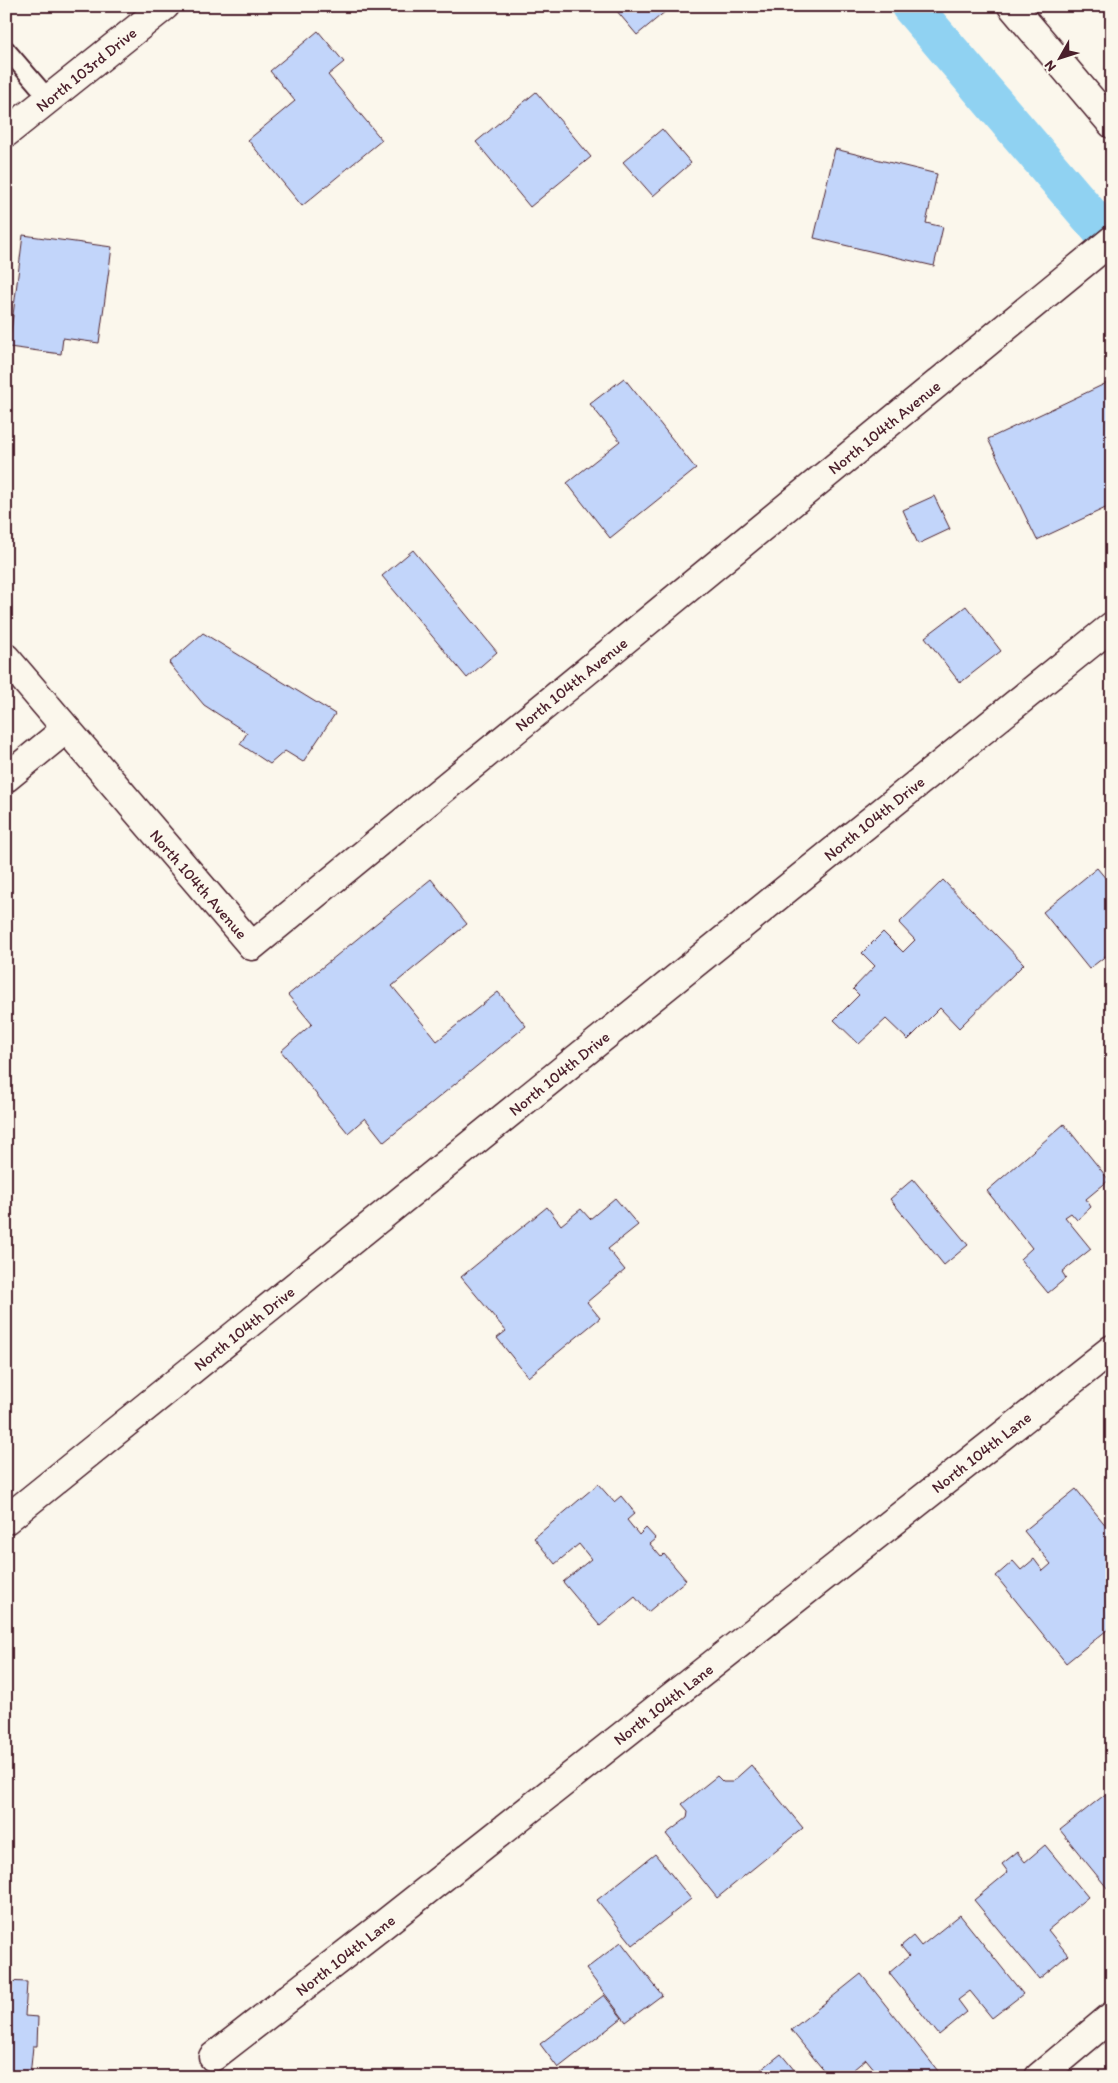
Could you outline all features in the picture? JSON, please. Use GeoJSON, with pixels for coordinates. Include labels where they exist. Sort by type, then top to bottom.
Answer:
{"type":"FeatureCollection","features":[{"type":"Feature","properties":{"kind":"street","name":"North 103rd Drive"},"geometry":{"type":"LineString","coordinates":[[6,133],[165,6]]}},
{"type":"Feature","properties":{"kind":"street"},"geometry":{"type":"LineString","coordinates":[[1012,6],[1112,124]]}},
{"type":"Feature","properties":{"kind":"street","name":"North 104th Avenue"},"geometry":{"type":"LineString","coordinates":[[6,658],[252,946],[1107,244]]}},
{"type":"Feature","properties":{"kind":"street","name":"North 104th Drive"},"geometry":{"type":"LineString","coordinates":[[6,1520],[1112,626]]}},
{"type":"Feature","properties":{"kind":"street"},"geometry":{"type":"LineString","coordinates":[[6,778],[66,729]]}},
{"type":"Feature","properties":{"kind":"street","name":"North 104th Lane"},"geometry":{"type":"LineString","coordinates":[[213,2057],[387,1922],[1112,1348]]}},
{"type":"Feature","properties":{"kind":"street"},"geometry":{"type":"LineString","coordinates":[[1040,2076],[1112,2016]]}},
{"type":"Feature","properties":{"kind":"lane"},"geometry":{"type":"LineString","coordinates":[[6,49],[49,98]]}},
{"type":"Feature","properties":{"kind":"building"},"geometry":{"type":"Polygon","coordinates":[[[622,6],[672,6],[637,35],[616,10],[622,6]]]}},
{"type":"Feature","properties":{"kind":"building"},"geometry":{"type":"Polygon","coordinates":[[[318,31],[344,62],[328,75],[382,140],[302,206],[248,140],[295,101],[270,71],[318,31]]]}},
{"type":"Feature","properties":{"kind":"building"},"geometry":{"type":"Polygon","coordinates":[[[536,92],[591,157],[530,207],[476,142],[536,92]]]}},
{"type":"Feature","properties":{"kind":"building"},"geometry":{"type":"Polygon","coordinates":[[[662,129],[691,163],[653,196],[623,162],[662,129]]]}},
{"type":"Feature","properties":{"kind":"building"},"geometry":{"type":"Polygon","coordinates":[[[835,149],[937,174],[926,223],[943,227],[934,266],[814,238],[835,149]]]}},
{"type":"Feature","properties":{"kind":"building"},"geometry":{"type":"Polygon","coordinates":[[[23,235],[112,247],[99,343],[63,338],[61,354],[9,347],[23,235]]]}},
{"type":"Feature","properties":{"kind":"building"},"geometry":{"type":"Polygon","coordinates":[[[624,378],[696,469],[610,538],[567,483],[620,441],[590,404],[624,378]]]}},
{"type":"Feature","properties":{"kind":"building"},"geometry":{"type":"Polygon","coordinates":[[[1111,381],[1112,505],[1037,540],[988,439],[1111,381]]]}},
{"type":"Feature","properties":{"kind":"building"},"geometry":{"type":"Polygon","coordinates":[[[934,496],[950,529],[918,544],[903,510],[934,496]]]}},
{"type":"Feature","properties":{"kind":"building"},"geometry":{"type":"Polygon","coordinates":[[[413,550],[497,652],[467,678],[382,576],[413,550]]]}},
{"type":"Feature","properties":{"kind":"building"},"geometry":{"type":"Polygon","coordinates":[[[966,606],[1001,651],[960,683],[925,637],[966,606]]]}},
{"type":"Feature","properties":{"kind":"building"},"geometry":{"type":"Polygon","coordinates":[[[203,633],[335,714],[303,762],[285,751],[270,764],[240,744],[247,733],[204,705],[169,663],[203,633]]]}},
{"type":"Feature","properties":{"kind":"building"},"geometry":{"type":"Polygon","coordinates":[[[1097,868],[1112,886],[1112,951],[1089,969],[1043,912],[1097,868]]]}},
{"type":"Feature","properties":{"kind":"building"},"geometry":{"type":"Polygon","coordinates":[[[431,879],[467,924],[392,986],[437,1041],[498,992],[526,1026],[384,1142],[365,1118],[348,1133],[281,1051],[312,1024],[288,995],[431,879]]]}},
{"type":"Feature","properties":{"kind":"building"},"geometry":{"type":"Polygon","coordinates":[[[943,880],[1024,964],[959,1028],[940,1008],[908,1040],[886,1019],[859,1044],[834,1020],[859,995],[853,989],[875,966],[862,953],[883,932],[903,952],[915,940],[899,923],[943,880]]]}},
{"type":"Feature","properties":{"kind":"building"},"geometry":{"type":"Polygon","coordinates":[[[1064,1124],[1109,1180],[1086,1199],[1091,1207],[1077,1220],[1071,1213],[1065,1217],[1091,1249],[1062,1272],[1066,1278],[1048,1293],[1020,1259],[1032,1248],[987,1191],[1064,1124]]]}},
{"type":"Feature","properties":{"kind":"building"},"geometry":{"type":"Polygon","coordinates":[[[913,1179],[968,1245],[944,1265],[890,1199],[913,1179]]]}},
{"type":"Feature","properties":{"kind":"building"},"geometry":{"type":"Polygon","coordinates":[[[615,1198],[638,1225],[608,1249],[625,1270],[587,1302],[600,1318],[528,1377],[497,1338],[506,1331],[461,1277],[547,1207],[561,1225],[581,1209],[590,1219],[615,1198]]]}},
{"type":"Feature","properties":{"kind":"building"},"geometry":{"type":"Polygon","coordinates":[[[598,1484],[614,1502],[621,1496],[635,1513],[627,1520],[639,1535],[646,1528],[656,1539],[650,1544],[661,1557],[664,1554],[686,1580],[648,1612],[635,1597],[600,1626],[563,1582],[591,1559],[579,1544],[555,1564],[534,1538],[598,1484]]]}},
{"type":"Feature","properties":{"kind":"building"},"geometry":{"type":"Polygon","coordinates":[[[1076,1489],[1112,1533],[1112,1626],[1066,1663],[996,1576],[1013,1561],[1021,1570],[1034,1559],[1043,1571],[1051,1564],[1024,1531],[1076,1489]]]}},
{"type":"Feature","properties":{"kind":"building"},"geometry":{"type":"Polygon","coordinates":[[[751,1765],[803,1828],[717,1898],[666,1834],[687,1818],[688,1811],[682,1804],[717,1776],[723,1782],[732,1782],[751,1765]]]}},
{"type":"Feature","properties":{"kind":"building"},"geometry":{"type":"Polygon","coordinates":[[[1112,1789],[1112,1894],[1060,1830],[1112,1789]]]}},
{"type":"Feature","properties":{"kind":"building"},"geometry":{"type":"Polygon","coordinates":[[[1045,1845],[1088,1897],[1048,1930],[1068,1955],[1039,1979],[974,1900],[1008,1872],[1002,1864],[1017,1852],[1025,1862],[1045,1845]]]}},
{"type":"Feature","properties":{"kind":"building"},"geometry":{"type":"Polygon","coordinates":[[[655,1854],[691,1899],[633,1945],[597,1900],[655,1854]]]}},
{"type":"Feature","properties":{"kind":"building"},"geometry":{"type":"Polygon","coordinates":[[[960,1915],[1023,1994],[992,2018],[970,1991],[958,2000],[967,2012],[939,2035],[889,1973],[909,1956],[901,1946],[913,1936],[921,1946],[960,1915]]]}},
{"type":"Feature","properties":{"kind":"building"},"geometry":{"type":"Polygon","coordinates":[[[621,1942],[662,1995],[626,2022],[586,1969],[621,1942]]]}},
{"type":"Feature","properties":{"kind":"building"},"geometry":{"type":"Polygon","coordinates":[[[861,1974],[938,2071],[931,2077],[889,2077],[885,2072],[880,2076],[866,2059],[853,2070],[858,2077],[829,2077],[791,2030],[861,1974]]]}},
{"type":"Feature","properties":{"kind":"building"},"geometry":{"type":"Polygon","coordinates":[[[6,1981],[27,1982],[25,2016],[38,2017],[37,2046],[33,2046],[30,2077],[6,2077],[6,1981]]]}},
{"type":"Feature","properties":{"kind":"building"},"geometry":{"type":"Polygon","coordinates":[[[604,1995],[622,2018],[558,2068],[540,2044],[604,1995]]]}},
{"type":"Feature","properties":{"kind":"building"},"geometry":{"type":"Polygon","coordinates":[[[781,2054],[800,2077],[752,2077],[781,2054]]]}},
{"type":"Feature","properties":{"kind":"waterway"},"geometry":{"type":"LineString","coordinates":[[911,6],[1112,242]]}}]}
